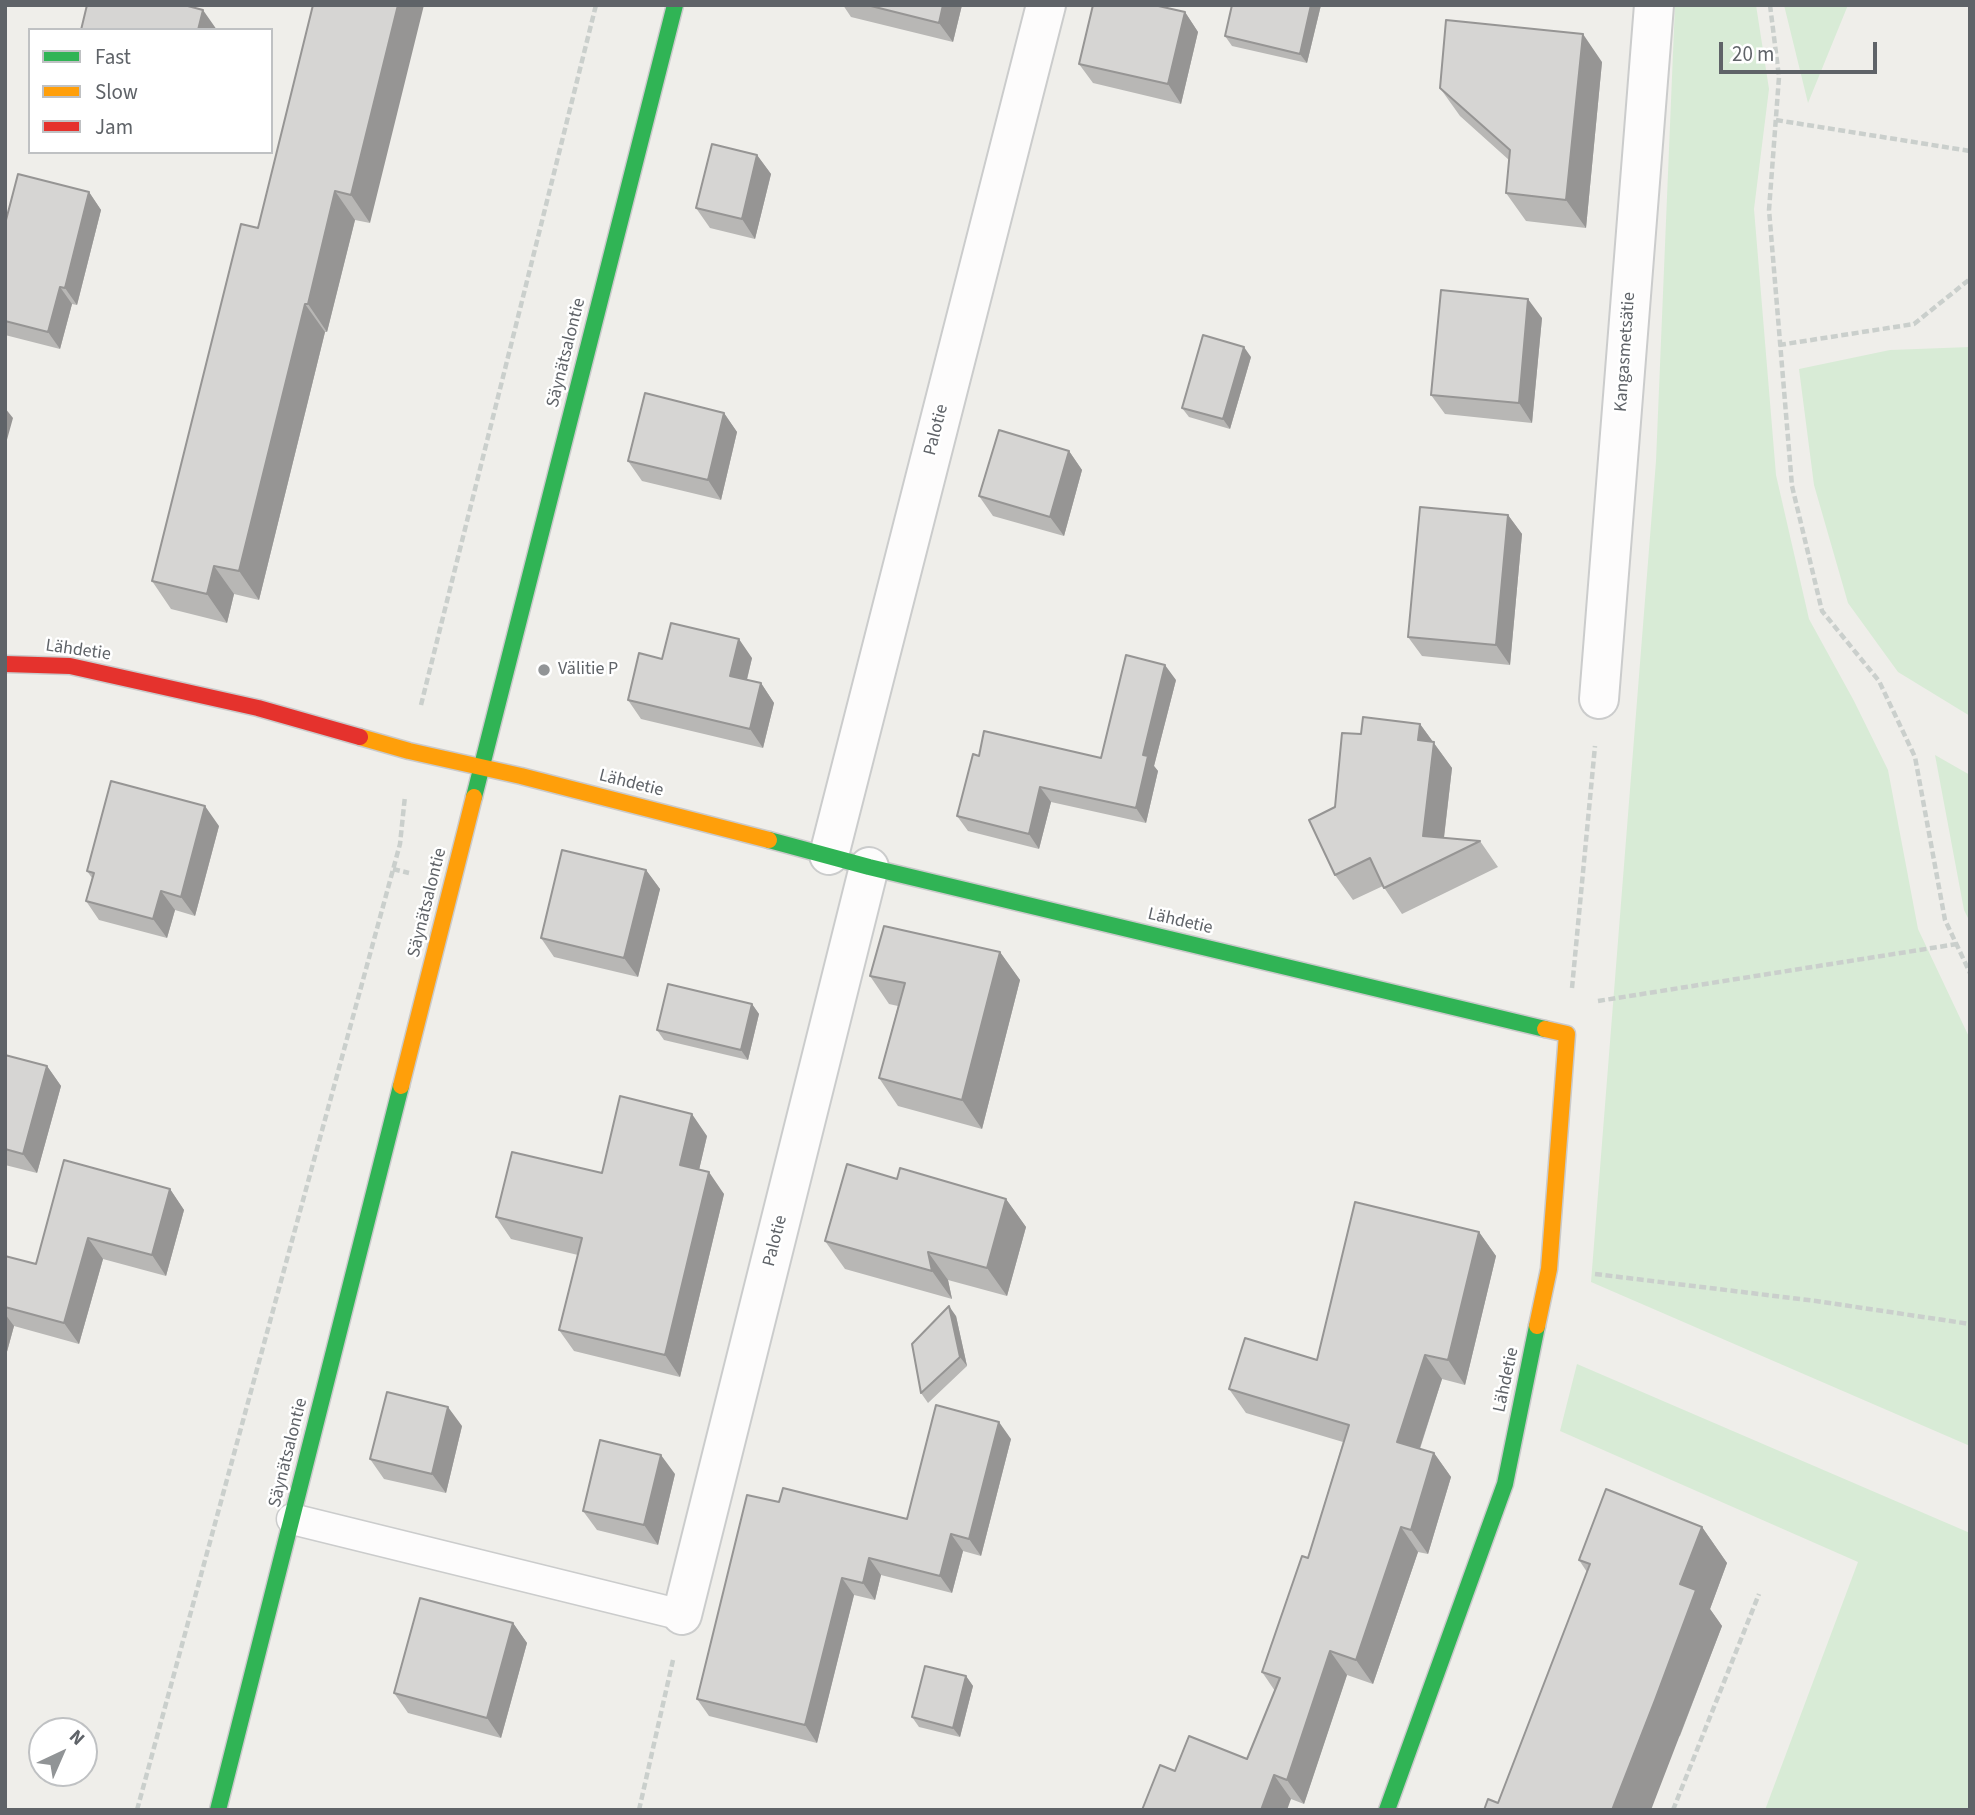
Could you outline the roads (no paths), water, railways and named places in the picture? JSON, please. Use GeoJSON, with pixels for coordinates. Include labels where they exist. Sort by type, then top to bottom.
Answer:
{"type":"FeatureCollection","features":[{"type":"Feature","properties":{"kind":"street","name":"Säynätsalontie"},"geometry":{"type":"LineString","coordinates":[[218,1810],[675,5]]}},
{"type":"Feature","properties":{"kind":"street","name":"Palotie"},"geometry":{"type":"LineString","coordinates":[[829,855],[1046,5]]}},
{"type":"Feature","properties":{"kind":"street","name":"Kangasmetsätie"},"geometry":{"type":"LineString","coordinates":[[1599,699],[1654,5]]}},
{"type":"Feature","properties":{"kind":"street","name":"Lähdetie"},"geometry":{"type":"LineString","coordinates":[[5,664],[70,666],[258,708],[410,751],[483,766],[869,867],[1567,1034],[1549,1269],[1506,1484],[1387,1810]]}},
{"type":"Feature","properties":{"kind":"street","name":"Palotie"},"geometry":{"type":"LineString","coordinates":[[682,1615],[869,867]]}},
{"type":"Feature","properties":{"kind":"lane"},"geometry":{"type":"LineString","coordinates":[[292,1519],[682,1615]]}},
{"type":"Feature","properties":{"kind":"place","name":"Välitie P"},"geometry":{"type":"Point","coordinates":[544,670]}}]}
